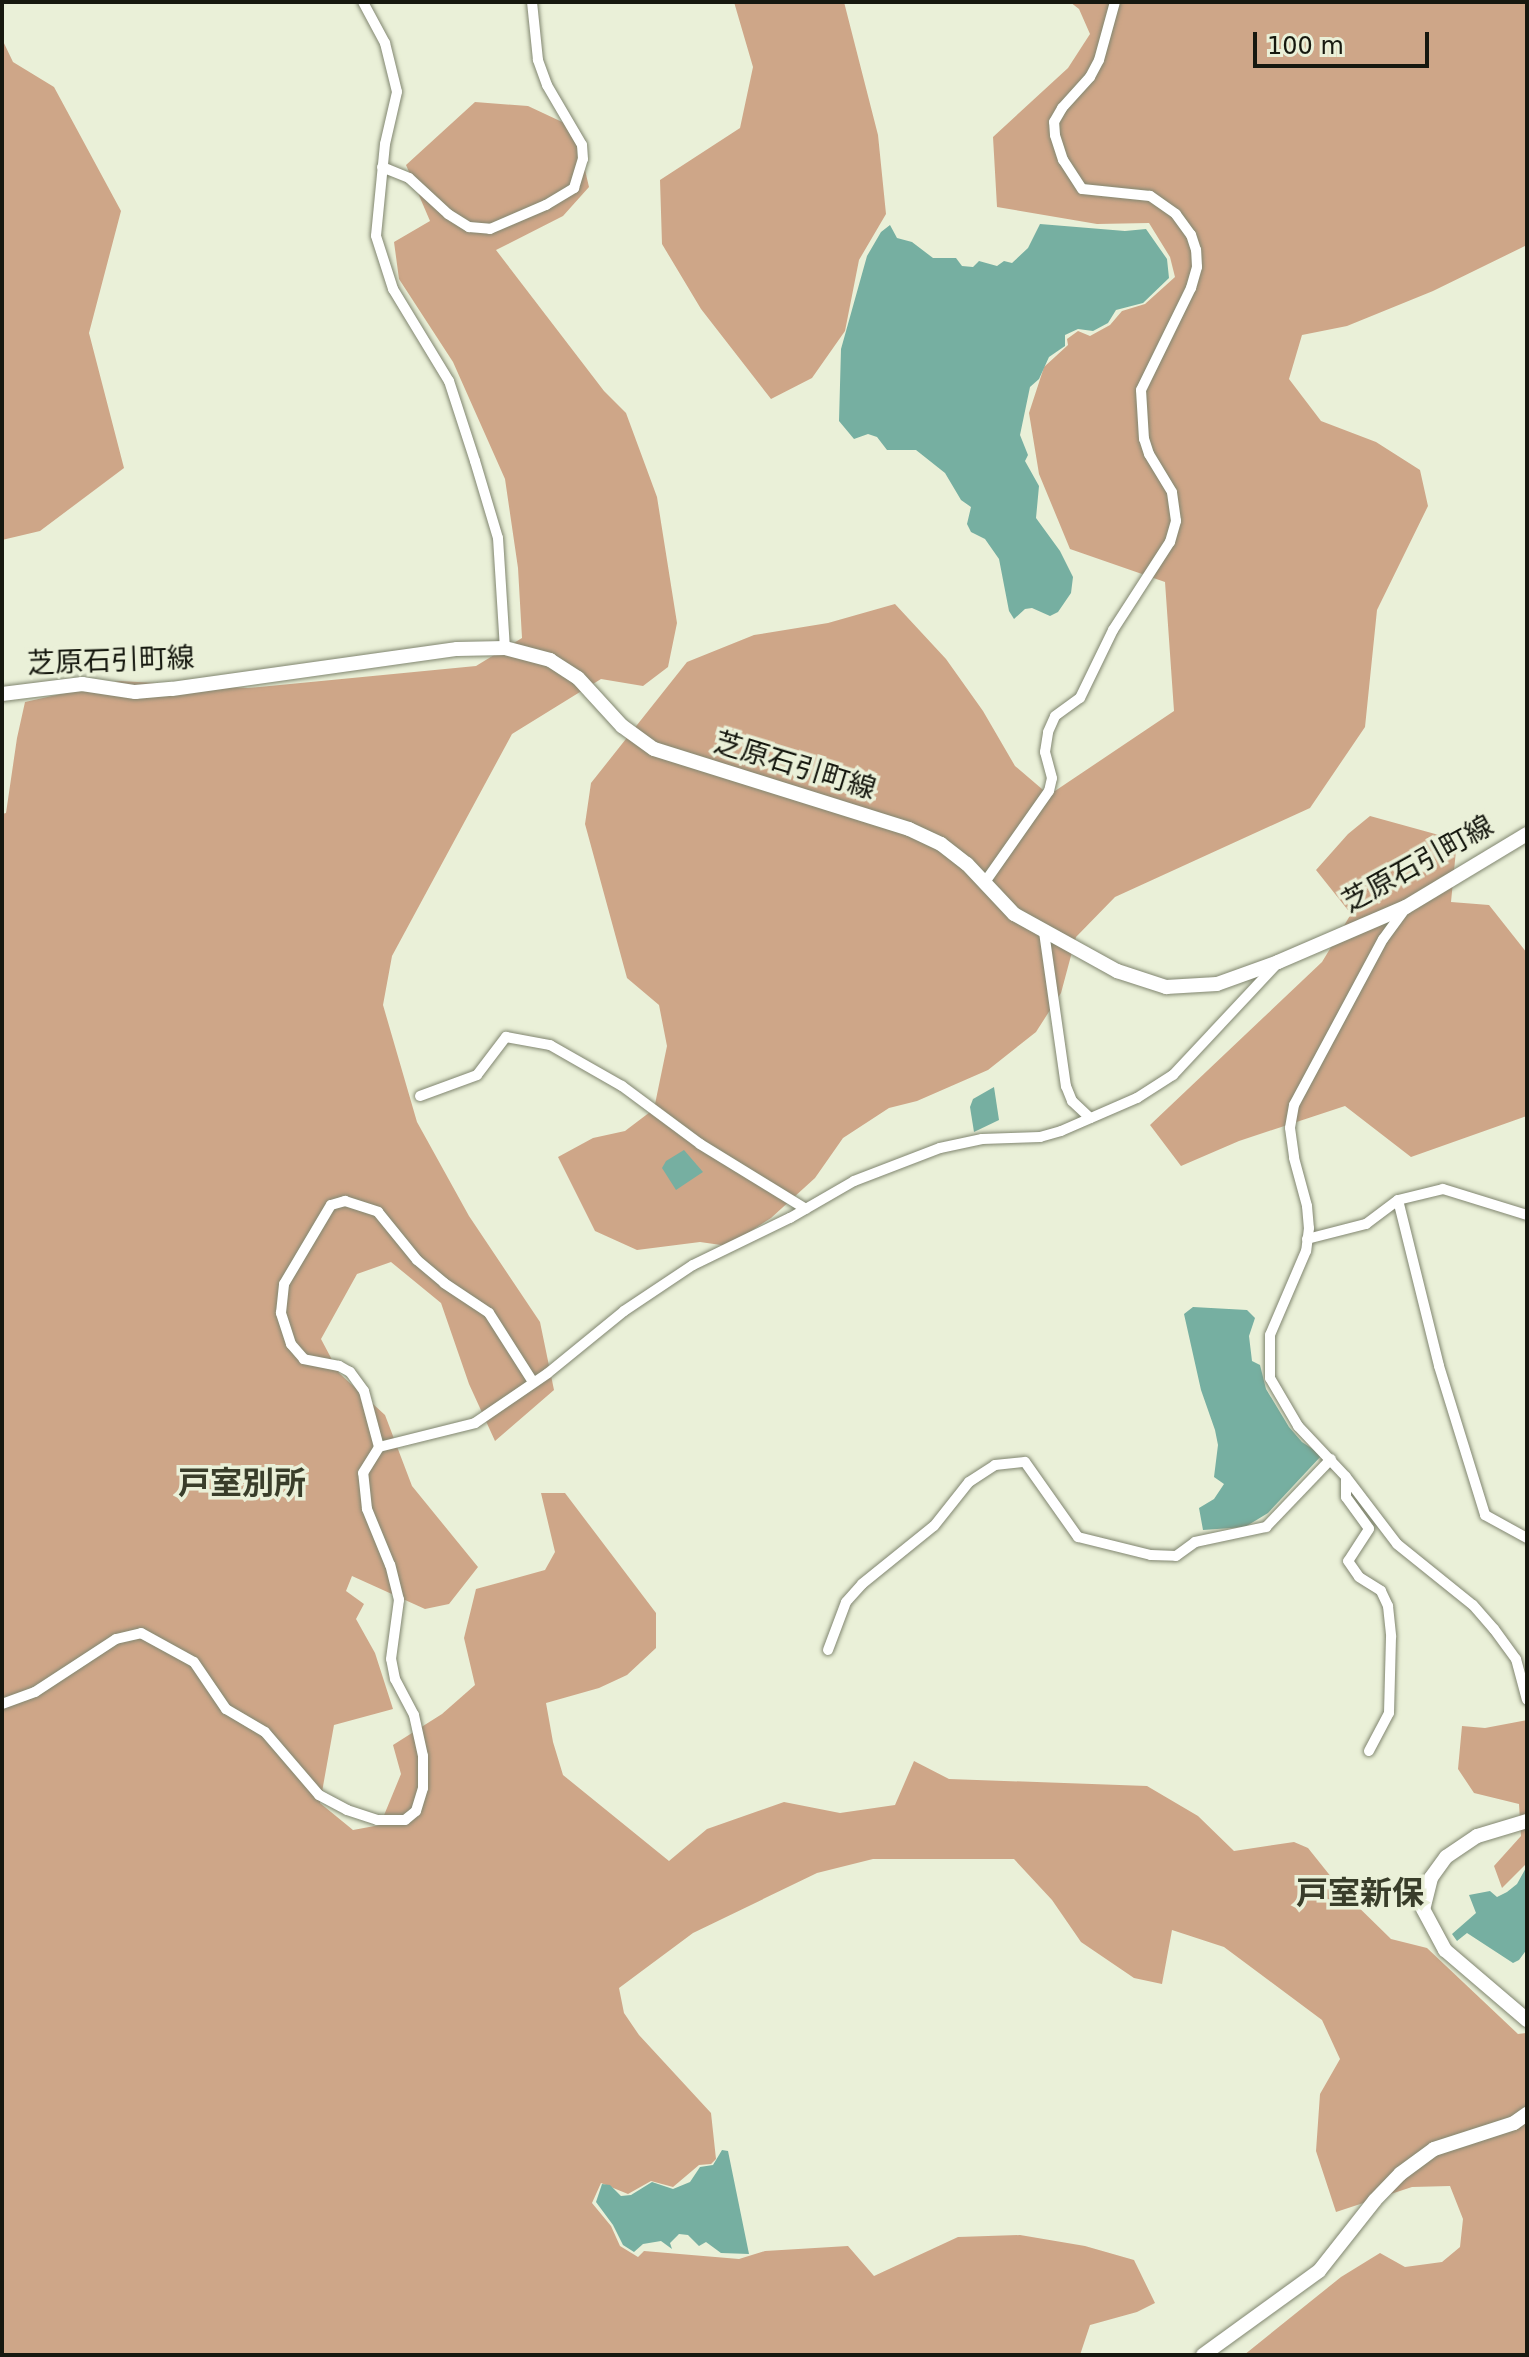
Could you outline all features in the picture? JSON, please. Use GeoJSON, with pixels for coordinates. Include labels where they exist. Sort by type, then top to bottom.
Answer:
{"type":"FeatureCollection","features":[{"type":"Feature","properties":{"kind":"main road","name":"芝原石引町線"},"geometry":{"type":"LineString","coordinates":[[2,694],[82,684],[135,692],[160,690],[457,649],[505,648],[550,660],[578,678],[622,726],[654,749],[909,829],[941,844],[985,882],[1014,914],[1117,971],[1166,987],[1217,984],[1278,962],[1406,907],[1527,834]]}},
{"type":"Feature","properties":{"kind":"main road"},"geometry":{"type":"LineString","coordinates":[[1527,1821],[1477,1836],[1446,1857],[1431,1878],[1423,1909],[1445,1950],[1527,2020]]}},
{"type":"Feature","properties":{"kind":"main road"},"geometry":{"type":"LineString","coordinates":[[1203,2355],[1319,2271],[1375,2200],[1400,2174],[1434,2149],[1514,2123],[1527,2114]]}},
{"type":"Feature","properties":{"kind":"street"},"geometry":{"type":"LineString","coordinates":[[363,2],[385,43],[397,92],[382,167],[376,236],[393,289],[449,381],[475,461],[498,538],[505,648]]}},
{"type":"Feature","properties":{"kind":"street"},"geometry":{"type":"LineString","coordinates":[[382,167],[409,178],[448,214],[469,227],[490,229],[546,205],[574,188],[583,159],[582,145],[547,85],[538,60],[532,2]]}},
{"type":"Feature","properties":{"kind":"street"},"geometry":{"type":"LineString","coordinates":[[985,882],[1049,791],[1052,778],[1045,752],[1048,732],[1055,716],[1080,698],[1113,630],[1170,542],[1176,521],[1172,492],[1149,454],[1144,439],[1141,390],[1191,288],[1197,267],[1196,250],[1191,235],[1176,214],[1150,196],[1082,189],[1063,160],[1055,135],[1054,122],[1062,108],[1090,77],[1099,60],[1115,2]]}},
{"type":"Feature","properties":{"kind":"street"},"geometry":{"type":"LineString","coordinates":[[1406,907],[1383,939],[1294,1105],[1290,1128],[1294,1158],[1307,1206],[1307,1239],[1290,1292],[1270,1335],[1267,1359],[1275,1393],[1298,1426],[1331,1459],[1397,1544],[1473,1605],[1494,1629],[1516,1659],[1527,1700]]}},
{"type":"Feature","properties":{"kind":"street"},"geometry":{"type":"LineString","coordinates":[[1044,932],[1066,1086],[1072,1101],[1090,1118]]}},
{"type":"Feature","properties":{"kind":"street"},"geometry":{"type":"LineString","coordinates":[[2,1704],[35,1692],[116,1639],[141,1633],[167,1644],[194,1662],[226,1709],[265,1732],[319,1795],[347,1810],[377,1820],[405,1820],[416,1811],[423,1788],[423,1756],[414,1715],[395,1679],[391,1659],[399,1600],[390,1565],[367,1509],[363,1473],[379,1447],[475,1423],[624,1311],[693,1265],[806,1209],[854,1181],[928,1152],[982,1139],[1040,1137],[1137,1098],[1173,1075],[1278,962]]}},
{"type":"Feature","properties":{"kind":"street"},"geometry":{"type":"LineString","coordinates":[[420,1096],[477,1075],[506,1037],[550,1045],[622,1086],[700,1144],[806,1209]]}},
{"type":"Feature","properties":{"kind":"street"},"geometry":{"type":"LineString","coordinates":[[1307,1239],[1366,1224],[1398,1200],[1443,1189],[1527,1215]]}},
{"type":"Feature","properties":{"kind":"street"},"geometry":{"type":"LineString","coordinates":[[1398,1200],[1439,1366],[1485,1515],[1527,1538]]}},
{"type":"Feature","properties":{"kind":"street"},"geometry":{"type":"LineString","coordinates":[[379,1447],[364,1391],[350,1372],[339,1366],[304,1359],[291,1344],[281,1313],[284,1284],[331,1205],[345,1201],[378,1212],[417,1260],[444,1283],[489,1313],[533,1382]]}},
{"type":"Feature","properties":{"kind":"street"},"geometry":{"type":"LineString","coordinates":[[828,1650],[846,1602],[862,1584],[934,1526],[969,1482],[995,1465],[1025,1462],[1078,1537],[1151,1555],[1176,1556],[1195,1542],[1266,1527],[1331,1459]]}},
{"type":"Feature","properties":{"kind":"street"},"geometry":{"type":"LineString","coordinates":[[1346,1477],[1346,1497],[1369,1529],[1348,1561],[1359,1577],[1381,1591],[1388,1606],[1391,1637],[1389,1713],[1369,1751]]}},
{"type":"Feature","properties":{"kind":"shaded area"},"geometry":{"type":"Polygon","coordinates":[[[734,2],[844,2],[878,135],[886,214],[859,260],[845,331],[812,378],[771,399],[701,309],[662,244],[660,180],[740,128],[753,67],[734,2]]]}},
{"type":"Feature","properties":{"kind":"shaded area"},"geometry":{"type":"Polygon","coordinates":[[[1070,2],[1527,2],[1527,245],[1433,291],[1347,326],[1302,335],[1289,379],[1321,421],[1376,442],[1420,470],[1428,506],[1377,610],[1365,727],[1310,808],[1115,897],[1076,937],[1061,993],[1036,1032],[988,1070],[917,1101],[889,1108],[843,1138],[815,1178],[771,1218],[728,1246],[700,1242],[637,1250],[595,1231],[558,1157],[593,1138],[625,1131],[654,1109],[667,1046],[659,1005],[627,978],[585,824],[591,783],[687,662],[754,635],[828,623],[895,604],[946,659],[983,711],[1015,766],[1049,795],[1174,711],[1165,582],[1070,549],[1039,474],[1029,413],[1044,367],[1068,345],[1067,339],[1078,331],[1090,336],[1110,325],[1122,311],[1145,304],[1175,277],[1170,257],[1149,223],[1097,224],[997,207],[993,137],[1068,68],[1090,34],[1079,9],[1070,2]]]}},
{"type":"Feature","properties":{"kind":"shaded area"},"geometry":{"type":"Polygon","coordinates":[[[2,39],[13,62],[54,87],[121,211],[89,333],[124,468],[40,531],[2,540],[2,39]]]}},
{"type":"Feature","properties":{"kind":"shaded area"},"geometry":{"type":"Polygon","coordinates":[[[475,102],[528,106],[575,128],[589,187],[563,216],[496,250],[604,391],[626,413],[657,497],[677,623],[668,667],[643,686],[601,679],[512,734],[392,956],[383,1005],[417,1122],[469,1216],[540,1322],[554,1390],[495,1441],[469,1384],[441,1303],[391,1262],[357,1274],[321,1339],[339,1373],[385,1415],[412,1486],[478,1567],[449,1604],[425,1609],[352,1576],[346,1591],[364,1604],[356,1619],[375,1653],[393,1709],[334,1725],[320,1803],[353,1830],[380,1825],[401,1774],[393,1745],[442,1714],[475,1685],[464,1638],[476,1589],[545,1570],[555,1552],[541,1493],[565,1493],[656,1613],[656,1648],[627,1675],[599,1688],[546,1703],[553,1742],[563,1775],[669,1861],[707,1829],[784,1802],[840,1813],[895,1805],[914,1761],[949,1779],[1147,1786],[1198,1816],[1234,1851],[1294,1842],[1308,1848],[1344,1893],[1391,1939],[1427,1948],[1518,2034],[1527,2033],[1527,2355],[1244,2355],[1341,2277],[1380,2253],[1405,2267],[1442,2262],[1460,2247],[1463,2219],[1450,2186],[1412,2187],[1336,2212],[1316,2151],[1320,2094],[1340,2059],[1322,2020],[1224,1947],[1172,1930],[1162,1984],[1134,1978],[1081,1942],[1052,1900],[1014,1859],[873,1859],[817,1873],[693,1933],[619,1988],[624,2013],[639,2035],[711,2113],[716,2159],[711,2164],[699,2165],[673,2187],[651,2181],[628,2194],[601,2183],[592,2203],[611,2226],[620,2246],[638,2257],[644,2251],[739,2259],[765,2251],[848,2246],[874,2276],[958,2237],[1020,2235],[1085,2246],[1134,2260],[1155,2303],[1137,2312],[1090,2325],[1080,2355],[2,2355],[2,814],[6,813],[17,738],[25,702],[119,681],[248,688],[476,666],[522,638],[518,568],[505,479],[453,362],[399,279],[394,242],[430,221],[406,165],[475,102]]]}},
{"type":"Feature","properties":{"kind":"shaded area"},"geometry":{"type":"Polygon","coordinates":[[[1370,816],[1457,840],[1451,902],[1489,905],[1527,953],[1527,1116],[1411,1157],[1345,1106],[1239,1141],[1181,1166],[1150,1125],[1322,962],[1351,914],[1316,870],[1348,834],[1370,816]]]}},
{"type":"Feature","properties":{"kind":"shaded area"},"geometry":{"type":"Polygon","coordinates":[[[1527,1720],[1527,1863],[1502,1888],[1494,1866],[1521,1836],[1519,1804],[1474,1793],[1458,1769],[1462,1726],[1485,1728],[1527,1720]]]}},
{"type":"Feature","properties":{"kind":"water"},"geometry":{"type":"Polygon","coordinates":[[[1040,224],[1125,231],[1146,229],[1167,259],[1169,278],[1143,303],[1116,310],[1108,323],[1093,331],[1078,329],[1065,335],[1065,346],[1049,357],[1039,379],[1030,387],[1020,435],[1028,455],[1025,461],[1039,486],[1036,518],[1060,551],[1073,577],[1071,593],[1058,612],[1050,616],[1032,608],[1025,609],[1014,619],[1009,611],[999,559],[985,539],[971,532],[967,524],[971,507],[961,500],[945,473],[916,450],[887,450],[877,437],[868,434],[854,439],[839,421],[841,349],[867,256],[881,232],[890,225],[897,238],[912,242],[933,258],[956,258],[962,266],[973,267],[979,261],[997,266],[1004,261],[1012,263],[1028,248],[1040,224]]]}},
{"type":"Feature","properties":{"kind":"water"},"geometry":{"type":"Polygon","coordinates":[[[994,1087],[999,1120],[974,1132],[970,1107],[973,1099],[994,1087]]]}},
{"type":"Feature","properties":{"kind":"water"},"geometry":{"type":"Polygon","coordinates":[[[684,1150],[703,1172],[676,1190],[662,1168],[666,1161],[684,1150]]]}},
{"type":"Feature","properties":{"kind":"water"},"geometry":{"type":"Polygon","coordinates":[[[1193,1307],[1247,1310],[1255,1318],[1249,1336],[1252,1361],[1260,1365],[1266,1389],[1289,1427],[1302,1442],[1322,1455],[1268,1513],[1245,1527],[1203,1530],[1199,1508],[1214,1499],[1224,1484],[1214,1477],[1218,1445],[1201,1390],[1184,1314],[1193,1307]]]}},
{"type":"Feature","properties":{"kind":"water"},"geometry":{"type":"Polygon","coordinates":[[[1527,1866],[1527,1949],[1519,1960],[1513,1963],[1467,1933],[1457,1941],[1452,1934],[1476,1913],[1469,1895],[1490,1891],[1497,1897],[1507,1892],[1517,1884],[1527,1866]]]}},
{"type":"Feature","properties":{"kind":"water"},"geometry":{"type":"Polygon","coordinates":[[[722,2150],[728,2151],[749,2254],[721,2253],[706,2242],[699,2246],[688,2235],[679,2234],[670,2243],[672,2249],[661,2241],[643,2244],[634,2252],[623,2245],[596,2202],[602,2184],[610,2185],[621,2196],[631,2195],[652,2182],[673,2189],[690,2182],[700,2167],[713,2165],[722,2150]]]}},
{"type":"Feature","properties":{"kind":"district","name":"戸室別所"},"geometry":{"type":"Point","coordinates":[242,1483]}},
{"type":"Feature","properties":{"kind":"district","name":"戸室新保"},"geometry":{"type":"Point","coordinates":[1360,1893]}}]}
